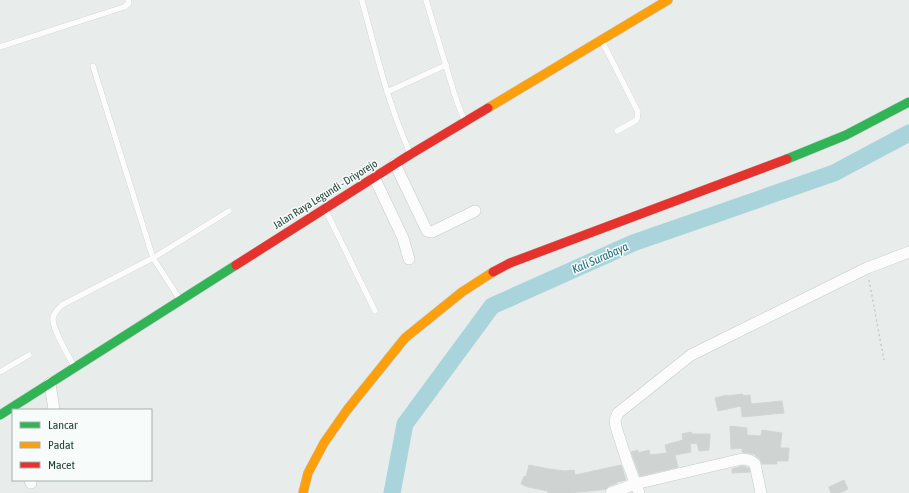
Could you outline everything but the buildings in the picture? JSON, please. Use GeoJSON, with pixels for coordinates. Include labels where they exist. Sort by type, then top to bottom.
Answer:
{"type":"FeatureCollection","features":[{"type":"Feature","properties":{"kind":"main road","name":"Jalan Raya Legundi - Driyorejo"},"geometry":{"type":"LineString","coordinates":[[0,415],[14,408],[50,383],[411,154],[655,6],[668,0]]}},
{"type":"Feature","properties":{"kind":"main road"},"geometry":{"type":"LineString","coordinates":[[303,493],[308,473],[324,443],[347,410],[405,338],[462,292],[510,263],[756,171],[846,135],[909,102]]}},
{"type":"Feature","properties":{"kind":"street"},"geometry":{"type":"LineString","coordinates":[[395,164],[427,231],[432,232],[475,211]]}},
{"type":"Feature","properties":{"kind":"street"},"geometry":{"type":"LineString","coordinates":[[374,177],[403,238],[409,259]]}},
{"type":"Feature","properties":{"kind":"street"},"geometry":{"type":"LineString","coordinates":[[637,488],[616,427],[615,420],[618,413],[691,355],[867,268],[909,252]]}},
{"type":"Feature","properties":{"kind":"street"},"geometry":{"type":"LineString","coordinates":[[50,383],[54,409]]}},
{"type":"Feature","properties":{"kind":"street"},"geometry":{"type":"LineString","coordinates":[[611,493],[637,488],[742,459],[747,459],[756,464],[761,493]]}},
{"type":"Feature","properties":{"kind":"lane"},"geometry":{"type":"LineString","coordinates":[[0,47],[124,7],[129,3],[128,0]]}},
{"type":"Feature","properties":{"kind":"lane"},"geometry":{"type":"LineString","coordinates":[[362,0],[387,92],[399,127],[411,154]]}},
{"type":"Feature","properties":{"kind":"lane"},"geometry":{"type":"LineString","coordinates":[[426,0],[464,122]]}},
{"type":"Feature","properties":{"kind":"lane"},"geometry":{"type":"LineString","coordinates":[[601,40],[638,112],[637,119],[635,121],[618,131]]}},
{"type":"Feature","properties":{"kind":"lane"},"geometry":{"type":"LineString","coordinates":[[387,92],[446,65]]}},
{"type":"Feature","properties":{"kind":"lane"},"geometry":{"type":"LineString","coordinates":[[93,66],[153,258],[180,300]]}},
{"type":"Feature","properties":{"kind":"lane"},"geometry":{"type":"LineString","coordinates":[[325,208],[375,311]]}},
{"type":"Feature","properties":{"kind":"lane"},"geometry":{"type":"LineString","coordinates":[[74,368],[54,325],[53,317],[56,310],[62,305],[153,258],[229,211]]}},
{"type":"Feature","properties":{"kind":"lane"},"geometry":{"type":"LineString","coordinates":[[0,372],[29,355]]}},
{"type":"Feature","properties":{"kind":"path"},"geometry":{"type":"LineString","coordinates":[[867,268],[884,360]]}},
{"type":"Feature","properties":{"kind":"waterway","name":"Kali Surabaya"},"geometry":{"type":"LineString","coordinates":[[392,493],[405,424],[492,306],[633,243],[834,173],[909,133]]}},
{"type":"Feature","properties":{"kind":"traffic: fast"},"geometry":{"type":"LineString","coordinates":[[787,159],[846,135],[909,102]]}},
{"type":"Feature","properties":{"kind":"traffic: fast"},"geometry":{"type":"LineString","coordinates":[[0,415],[236,265]]}},
{"type":"Feature","properties":{"kind":"traffic: slow"},"geometry":{"type":"LineString","coordinates":[[488,108],[668,0]]}},
{"type":"Feature","properties":{"kind":"traffic: slow"},"geometry":{"type":"LineString","coordinates":[[303,493],[308,473],[324,443],[347,410],[405,338],[462,292],[493,272]]}},
{"type":"Feature","properties":{"kind":"traffic: jam"},"geometry":{"type":"LineString","coordinates":[[236,265],[411,154],[488,108]]}},
{"type":"Feature","properties":{"kind":"traffic: jam"},"geometry":{"type":"LineString","coordinates":[[493,272],[510,263],[787,159]]}}]}
